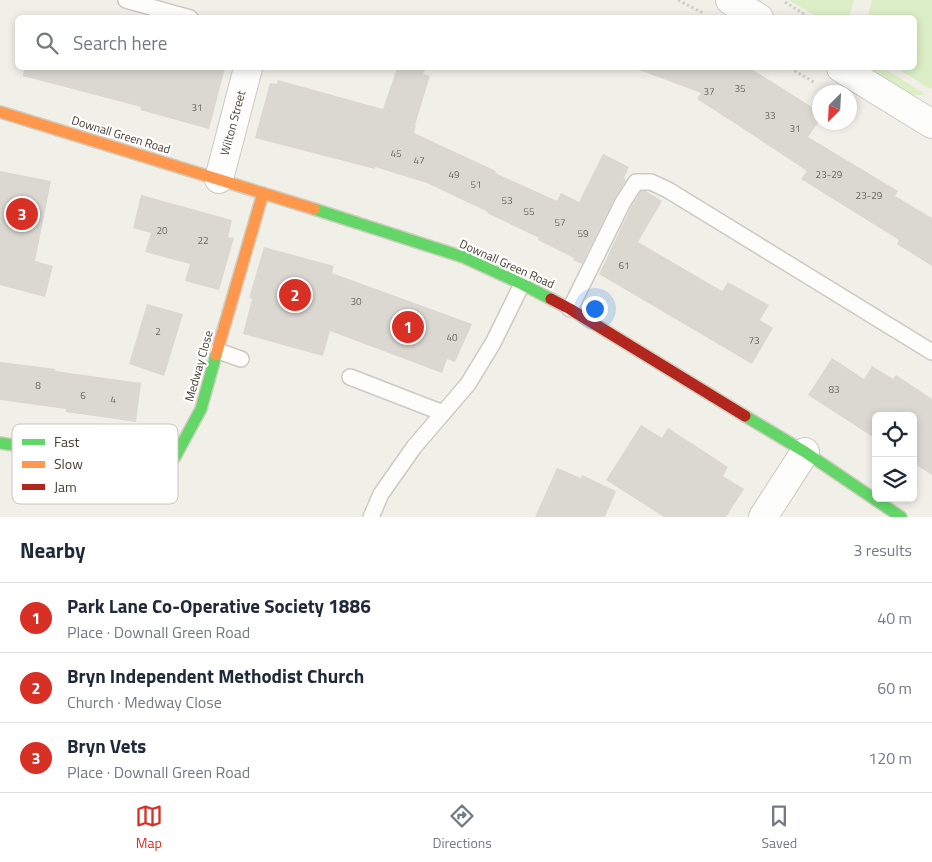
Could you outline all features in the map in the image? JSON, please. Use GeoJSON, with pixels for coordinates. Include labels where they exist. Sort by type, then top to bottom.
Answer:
{"type":"FeatureCollection","features":[{"type":"Feature","properties":{"kind":"main road","name":"Downall Green Road"},"geometry":{"type":"LineString","coordinates":[[0,112],[218,178],[463,258],[522,284],[570,309],[805,452],[902,517]]}},
{"type":"Feature","properties":{"kind":"main road","name":"Medway Close"},"geometry":{"type":"LineString","coordinates":[[178,451],[201,409],[263,193]]}},
{"type":"Feature","properties":{"kind":"street"},"geometry":{"type":"LineString","coordinates":[[730,0],[754,15]]}},
{"type":"Feature","properties":{"kind":"street","name":"Wilton Street"},"geometry":{"type":"LineString","coordinates":[[218,178],[247,70]]}},
{"type":"Feature","properties":{"kind":"street"},"geometry":{"type":"LineString","coordinates":[[843,70],[932,124]]}},
{"type":"Feature","properties":{"kind":"street"},"geometry":{"type":"LineString","coordinates":[[763,517],[805,452]]}},
{"type":"Feature","properties":{"kind":"lane"},"geometry":{"type":"LineString","coordinates":[[126,0],[179,15]]}},
{"type":"Feature","properties":{"kind":"lane"},"geometry":{"type":"LineString","coordinates":[[570,309],[623,202],[636,182],[651,182],[676,195],[932,352]]}},
{"type":"Feature","properties":{"kind":"lane"},"geometry":{"type":"LineString","coordinates":[[371,517],[381,494],[414,447],[468,384],[493,343],[522,284]]}},
{"type":"Feature","properties":{"kind":"lane"},"geometry":{"type":"LineString","coordinates":[[218,351],[241,359]]}},
{"type":"Feature","properties":{"kind":"lane"},"geometry":{"type":"LineString","coordinates":[[350,377],[443,413]]}},
{"type":"Feature","properties":{"kind":"path"},"geometry":{"type":"LineString","coordinates":[[678,0],[705,15]]}},
{"type":"Feature","properties":{"kind":"path"},"geometry":{"type":"LineString","coordinates":[[782,0],[805,15]]}},
{"type":"Feature","properties":{"kind":"path"},"geometry":{"type":"LineString","coordinates":[[793,70],[817,85]]}},
{"type":"Feature","properties":{"kind":"green space"},"geometry":{"type":"Polygon","coordinates":[[[789,0],[854,0],[850,15],[814,15],[789,0]]]}},
{"type":"Feature","properties":{"kind":"green space"},"geometry":{"type":"Polygon","coordinates":[[[872,0],[932,0],[932,87],[930,89],[900,70],[917,70],[917,15],[868,15],[872,0]]]}},
{"type":"Feature","properties":{"kind":"green space"},"geometry":{"type":"Polygon","coordinates":[[[872,70],[887,70],[926,95],[913,95],[872,70]]]}},
{"type":"Feature","properties":{"kind":"building"},"geometry":{"type":"Polygon","coordinates":[[[24,70],[224,70],[209,129],[140,110],[141,107],[23,76],[24,70]]]}},
{"type":"Feature","properties":{"kind":"building"},"geometry":{"type":"Polygon","coordinates":[[[396,70],[425,70],[423,74],[430,76],[414,133],[557,201],[561,193],[579,202],[603,154],[629,167],[624,178],[626,180],[582,264],[538,240],[539,238],[427,183],[375,167],[375,169],[255,138],[270,83],[277,84],[278,80],[383,109],[396,70]]]}},
{"type":"Feature","properties":{"kind":"building"},"geometry":{"type":"Polygon","coordinates":[[[639,70],[753,70],[812,107],[813,130],[808,137],[898,191],[895,196],[932,218],[932,266],[897,244],[899,240],[801,179],[807,171],[697,99],[701,93],[639,70]]]}},
{"type":"Feature","properties":{"kind":"building"},"geometry":{"type":"Polygon","coordinates":[[[0,171],[51,181],[35,261],[53,266],[45,297],[0,285],[0,171]]]}},
{"type":"Feature","properties":{"kind":"building"},"geometry":{"type":"Polygon","coordinates":[[[641,191],[646,191],[662,201],[638,242],[722,291],[728,282],[769,305],[760,320],[773,328],[752,364],[599,274],[631,207],[641,191]]]}},
{"type":"Feature","properties":{"kind":"building"},"geometry":{"type":"Polygon","coordinates":[[[141,195],[232,220],[228,237],[234,238],[219,290],[185,281],[190,264],[145,252],[151,233],[133,228],[141,195]]]}},
{"type":"Feature","properties":{"kind":"building"},"geometry":{"type":"Polygon","coordinates":[[[264,247],[334,266],[332,273],[472,324],[455,362],[447,359],[442,373],[330,331],[323,356],[243,334],[252,299],[249,298],[264,247]]]}},
{"type":"Feature","properties":{"kind":"building"},"geometry":{"type":"Polygon","coordinates":[[[147,304],[183,314],[164,376],[129,364],[147,304]]]}},
{"type":"Feature","properties":{"kind":"building"},"geometry":{"type":"Polygon","coordinates":[[[832,358],[864,379],[872,366],[893,379],[896,375],[932,399],[932,475],[917,466],[917,412],[872,412],[872,436],[808,395],[832,358]]]}},
{"type":"Feature","properties":{"kind":"building"},"geometry":{"type":"Polygon","coordinates":[[[0,362],[141,383],[136,422],[66,412],[66,409],[0,400],[0,362]]]}},
{"type":"Feature","properties":{"kind":"building"},"geometry":{"type":"Polygon","coordinates":[[[641,425],[662,438],[668,428],[728,467],[723,476],[744,489],[726,517],[664,517],[606,480],[641,425]]]}},
{"type":"Feature","properties":{"kind":"building"},"geometry":{"type":"Polygon","coordinates":[[[557,468],[581,478],[582,475],[616,491],[605,517],[535,517],[557,468]]]}},
{"type":"Feature","properties":{"kind":"traffic: fast"},"geometry":{"type":"LineString","coordinates":[[314,209],[463,257],[551,299]]}},
{"type":"Feature","properties":{"kind":"traffic: fast"},"geometry":{"type":"LineString","coordinates":[[178,451],[201,409],[216,355]]}},
{"type":"Feature","properties":{"kind":"traffic: fast"},"geometry":{"type":"LineString","coordinates":[[745,416],[805,452],[901,517]]}},
{"type":"Feature","properties":{"kind":"traffic: fast"},"geometry":{"type":"LineString","coordinates":[[0,443],[12,445]]}},
{"type":"Feature","properties":{"kind":"traffic: slow"},"geometry":{"type":"LineString","coordinates":[[0,112],[314,209]]}},
{"type":"Feature","properties":{"kind":"traffic: slow"},"geometry":{"type":"LineString","coordinates":[[216,355],[263,193]]}},
{"type":"Feature","properties":{"kind":"traffic: jam"},"geometry":{"type":"LineString","coordinates":[[551,299],[745,416]]}},
{"type":"Feature","properties":{"kind":"place","name":"Bryn Vets"},"geometry":{"type":"Point","coordinates":[22,214]}},
{"type":"Feature","properties":{"kind":"place","name":"Bryn Independent Methodist Church"},"geometry":{"type":"Point","coordinates":[295,295]}},
{"type":"Feature","properties":{"kind":"place","name":"Park Lane Co-Operative Society 1886"},"geometry":{"type":"Point","coordinates":[408,327]}}]}
